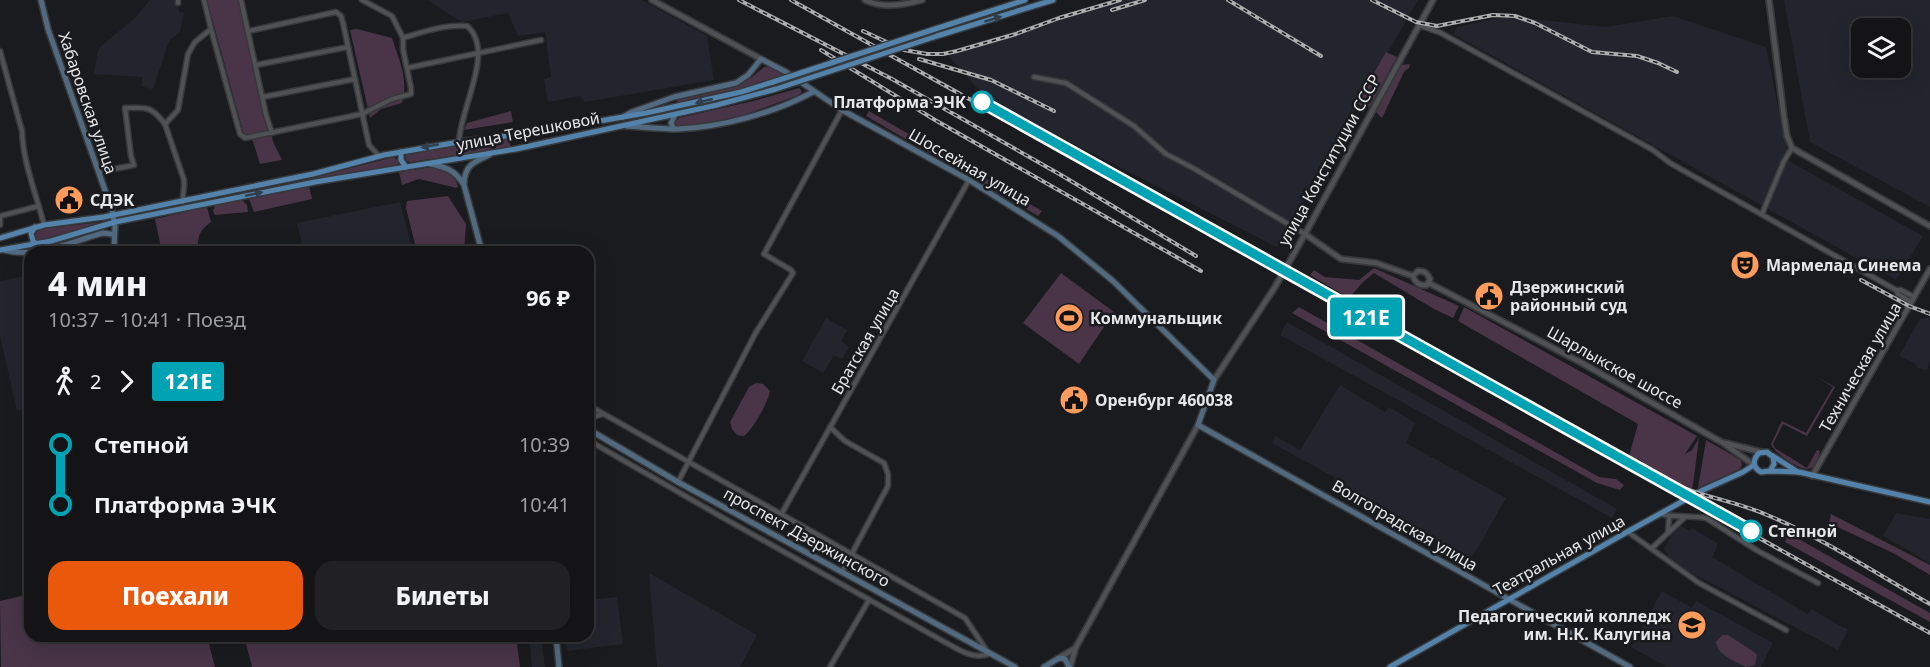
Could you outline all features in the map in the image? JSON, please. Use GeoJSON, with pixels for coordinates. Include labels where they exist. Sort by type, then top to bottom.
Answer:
{"type":"FeatureCollection","features":[{"type":"Feature","properties":{"kind":"main road","name":"Хабаровская улица"},"geometry":{"type":"LineString","coordinates":[[40,0],[113,215],[114,246]]}},
{"type":"Feature","properties":{"kind":"main road","name":"улица Терешковой"},"geometry":{"type":"LineString","coordinates":[[26,246],[115,222],[315,182],[491,154],[717,105],[776,89],[1025,0]]}},
{"type":"Feature","properties":{"kind":"main road","name":"улица Терешковой"},"geometry":{"type":"LineString","coordinates":[[0,238],[44,225],[183,202],[313,174],[379,156],[459,141],[622,118],[741,92],[1053,0]]}},
{"type":"Feature","properties":{"kind":"main road","name":"Шоссейная улица"},"geometry":{"type":"LineString","coordinates":[[761,58],[842,110],[969,180],[1049,229],[1086,257],[1214,380]]}},
{"type":"Feature","properties":{"kind":"main road"},"geometry":{"type":"LineString","coordinates":[[622,118],[632,112],[674,97],[736,83],[756,67],[761,58]]}},
{"type":"Feature","properties":{"kind":"main road"},"geometry":{"type":"LineString","coordinates":[[624,126],[674,129],[751,117],[813,92]]}},
{"type":"Feature","properties":{"kind":"main road"},"geometry":{"type":"LineString","coordinates":[[674,97],[671,102],[674,107]]}},
{"type":"Feature","properties":{"kind":"main road"},"geometry":{"type":"LineString","coordinates":[[674,129],[671,123],[675,115]]}},
{"type":"Feature","properties":{"kind":"main road"},"geometry":{"type":"LineString","coordinates":[[610,120],[612,128]]}},
{"type":"Feature","properties":{"kind":"main road"},"geometry":{"type":"LineString","coordinates":[[513,135],[516,149]]}},
{"type":"Feature","properties":{"kind":"main road"},"geometry":{"type":"LineString","coordinates":[[401,152],[401,160],[406,167]]}},
{"type":"Feature","properties":{"kind":"main road"},"geometry":{"type":"LineString","coordinates":[[464,185],[465,172],[476,161],[491,154]]}},
{"type":"Feature","properties":{"kind":"main road"},"geometry":{"type":"LineString","coordinates":[[429,164],[444,166],[458,175],[464,185],[480,246]]}},
{"type":"Feature","properties":{"kind":"main road"},"geometry":{"type":"LineString","coordinates":[[113,246],[111,234],[115,222]]}},
{"type":"Feature","properties":{"kind":"main road"},"geometry":{"type":"LineString","coordinates":[[35,227],[31,233],[33,241],[38,244]]}},
{"type":"Feature","properties":{"kind":"main road"},"geometry":{"type":"LineString","coordinates":[[61,246],[103,233],[111,234]]}},
{"type":"Feature","properties":{"kind":"main road","name":"улица Терешковой"},"geometry":{"type":"LineString","coordinates":[[2,250],[24,246]]}},
{"type":"Feature","properties":{"kind":"main road"},"geometry":{"type":"LineString","coordinates":[[2,250],[24,251]]}},
{"type":"Feature","properties":{"kind":"main road","name":"улица Конституции СССР"},"geometry":{"type":"LineString","coordinates":[[1198,425],[1214,380]]}},
{"type":"Feature","properties":{"kind":"main road","name":"Волгоградская улица"},"geometry":{"type":"LineString","coordinates":[[1198,425],[1630,667]]}},
{"type":"Feature","properties":{"kind":"main road","name":"проспект Дзержинского"},"geometry":{"type":"LineString","coordinates":[[594,433],[678,482],[1014,667]]}},
{"type":"Feature","properties":{"kind":"main road"},"geometry":{"type":"LineString","coordinates":[[1799,472],[1761,472],[1754,465],[1755,457],[1761,452],[1767,452],[1799,472],[1812,476],[1930,502]]}},
{"type":"Feature","properties":{"kind":"main road"},"geometry":{"type":"LineString","coordinates":[[1770,471],[1774,464],[1772,455]]}},
{"type":"Feature","properties":{"kind":"main road","name":"Театральная улица"},"geometry":{"type":"LineString","coordinates":[[1390,667],[1627,532],[1754,465]]}},
{"type":"Feature","properties":{"kind":"main road","name":"Театральная улица"},"geometry":{"type":"LineString","coordinates":[[1743,472],[1761,472]]}},
{"type":"Feature","properties":{"kind":"main road"},"geometry":{"type":"LineString","coordinates":[[557,642],[559,667]]}},
{"type":"Feature","properties":{"kind":"main road"},"geometry":{"type":"LineString","coordinates":[[1044,667],[1059,658],[1065,659],[1069,667]]}},
{"type":"Feature","properties":{"kind":"street"},"geometry":{"type":"LineString","coordinates":[[204,0],[242,137],[245,138],[362,114],[392,99],[411,94],[402,50],[403,38],[392,16],[362,0]]}},
{"type":"Feature","properties":{"kind":"street"},"geometry":{"type":"LineString","coordinates":[[241,0],[272,133]]}},
{"type":"Feature","properties":{"kind":"street","name":"Шоссейная улица"},"geometry":{"type":"LineString","coordinates":[[652,0],[761,58]]}},
{"type":"Feature","properties":{"kind":"street"},"geometry":{"type":"LineString","coordinates":[[865,0],[870,3],[897,5],[922,0]]}},
{"type":"Feature","properties":{"kind":"street","name":"улица Конституции СССР"},"geometry":{"type":"LineString","coordinates":[[1214,380],[1275,287],[1432,0]]}},
{"type":"Feature","properties":{"kind":"street"},"geometry":{"type":"LineString","coordinates":[[1769,0],[1784,117],[1787,136],[1792,148],[1930,226]]}},
{"type":"Feature","properties":{"kind":"street"},"geometry":{"type":"LineString","coordinates":[[249,31],[336,12],[343,23],[369,146],[379,156]]}},
{"type":"Feature","properties":{"kind":"street"},"geometry":{"type":"LineString","coordinates":[[403,38],[460,25],[467,26],[476,38],[478,53],[468,106],[459,132],[459,141]]}},
{"type":"Feature","properties":{"kind":"street"},"geometry":{"type":"LineString","coordinates":[[1419,25],[1441,33],[1653,150],[1670,163],[1896,290],[1898,294],[1913,299]]}},
{"type":"Feature","properties":{"kind":"street"},"geometry":{"type":"LineString","coordinates":[[165,124],[178,110],[188,54],[195,42],[211,29]]}},
{"type":"Feature","properties":{"kind":"street"},"geometry":{"type":"LineString","coordinates":[[407,68],[541,40]]}},
{"type":"Feature","properties":{"kind":"street"},"geometry":{"type":"LineString","coordinates":[[256,64],[348,47]]}},
{"type":"Feature","properties":{"kind":"street"},"geometry":{"type":"LineString","coordinates":[[0,51],[22,130],[22,144],[44,225]]}},
{"type":"Feature","properties":{"kind":"street"},"geometry":{"type":"LineString","coordinates":[[1034,77],[1066,84],[1134,126],[1166,154],[1305,234],[1341,259],[1376,263],[1413,276],[1416,283],[1424,285],[1429,283],[1428,276],[1423,271],[1416,272],[1413,276]]}},
{"type":"Feature","properties":{"kind":"street"},"geometry":{"type":"LineString","coordinates":[[263,97],[355,79]]}},
{"type":"Feature","properties":{"kind":"street"},"geometry":{"type":"LineString","coordinates":[[99,172],[134,165],[125,108],[148,107],[165,124],[184,180],[183,202]]}},
{"type":"Feature","properties":{"kind":"street"},"geometry":{"type":"LineString","coordinates":[[678,482],[755,334],[793,273],[764,254],[842,110]]}},
{"type":"Feature","properties":{"kind":"street"},"geometry":{"type":"LineString","coordinates":[[1762,214],[1784,161],[1792,148]]}},
{"type":"Feature","properties":{"kind":"street","name":"Братская улица"},"geometry":{"type":"LineString","coordinates":[[782,513],[969,180]]}},
{"type":"Feature","properties":{"kind":"street"},"geometry":{"type":"LineString","coordinates":[[0,225],[0,216],[39,206]]}},
{"type":"Feature","properties":{"kind":"street","name":"Техническая улица"},"geometry":{"type":"LineString","coordinates":[[1812,476],[1930,269]]}},
{"type":"Feature","properties":{"kind":"street","name":"Шарлыкское шоссе"},"geometry":{"type":"LineString","coordinates":[[1429,283],[1582,363],[1722,443],[1754,465]]}},
{"type":"Feature","properties":{"kind":"street"},"geometry":{"type":"LineString","coordinates":[[594,409],[688,463],[852,552],[965,618],[989,654],[980,657],[966,653],[594,443]]}},
{"type":"Feature","properties":{"kind":"street"},"geometry":{"type":"LineString","coordinates":[[594,418],[603,414]]}},
{"type":"Feature","properties":{"kind":"street","name":"улица Конституции СССР"},"geometry":{"type":"LineString","coordinates":[[1069,667],[1076,647],[1198,425]]}},
{"type":"Feature","properties":{"kind":"street"},"geometry":{"type":"LineString","coordinates":[[830,427],[845,441],[884,464],[888,474],[888,486],[842,572]]}},
{"type":"Feature","properties":{"kind":"street","name":"Шарлыкское шоссе"},"geometry":{"type":"LineString","coordinates":[[1722,443],[1761,452]]}},
{"type":"Feature","properties":{"kind":"street"},"geometry":{"type":"LineString","coordinates":[[1660,514],[1684,518],[1696,516],[1706,518],[1758,551],[1818,583]]}},
{"type":"Feature","properties":{"kind":"street"},"geometry":{"type":"LineString","coordinates":[[1668,534],[1669,516]]}},
{"type":"Feature","properties":{"kind":"street"},"geometry":{"type":"LineString","coordinates":[[1652,548],[1684,518]]}},
{"type":"Feature","properties":{"kind":"street"},"geometry":{"type":"LineString","coordinates":[[1627,532],[1699,583],[1786,630]]}},
{"type":"Feature","properties":{"kind":"street"},"geometry":{"type":"LineString","coordinates":[[782,551],[787,542]]}},
{"type":"Feature","properties":{"kind":"street"},"geometry":{"type":"LineString","coordinates":[[830,667],[869,600]]}},
{"type":"Feature","properties":{"kind":"street","name":"улица Конституции СССР"},"geometry":{"type":"LineString","coordinates":[[1059,658],[1076,647]]}},
{"type":"Feature","properties":{"kind":"street"},"geometry":{"type":"LineString","coordinates":[[1613,667],[1617,660]]}},
{"type":"Feature","properties":{"kind":"shaded area"},"geometry":{"type":"Polygon","coordinates":[[[150,0],[175,0],[180,12],[184,13],[180,32],[169,41],[153,89],[142,87],[142,77],[94,74],[100,47],[135,18],[150,0]]]}},
{"type":"Feature","properties":{"kind":"shaded area"},"geometry":{"type":"Polygon","coordinates":[[[207,0],[239,0],[267,121],[282,160],[260,164],[253,141],[244,135],[207,0]]]}},
{"type":"Feature","properties":{"kind":"shaded area"},"geometry":{"type":"Polygon","coordinates":[[[427,0],[642,0],[707,36],[714,80],[585,102],[580,96],[548,102],[544,79],[551,77],[545,32],[518,36],[508,13],[462,22],[427,0]]]}},
{"type":"Feature","properties":{"kind":"shaded area"},"geometry":{"type":"Polygon","coordinates":[[[1112,0],[1418,0],[1277,247],[989,101],[945,52],[1112,0]]]}},
{"type":"Feature","properties":{"kind":"shaded area"},"geometry":{"type":"Polygon","coordinates":[[[1784,0],[1930,0],[1930,207],[1810,142],[1784,0]]]}},
{"type":"Feature","properties":{"kind":"shaded area"},"geometry":{"type":"Polygon","coordinates":[[[1507,16],[1606,27],[1673,16],[1766,47],[1789,161],[1923,236],[1896,280],[1453,34],[1457,27],[1507,16]]]}},
{"type":"Feature","properties":{"kind":"shaded area"},"geometry":{"type":"Polygon","coordinates":[[[357,29],[392,38],[404,78],[402,103],[381,109],[370,118],[350,30],[357,29]]]}},
{"type":"Feature","properties":{"kind":"shaded area"},"geometry":{"type":"Polygon","coordinates":[[[1386,52],[1397,57],[1372,103],[1365,108],[1357,103],[1386,52]]]}},
{"type":"Feature","properties":{"kind":"shaded area"},"geometry":{"type":"Polygon","coordinates":[[[1410,64],[1382,118],[1375,111],[1400,65],[1410,64]]]}},
{"type":"Feature","properties":{"kind":"shaded area"},"geometry":{"type":"Polygon","coordinates":[[[764,67],[770,67],[784,75],[725,94],[678,104],[677,100],[680,99],[738,86],[764,67]]]}},
{"type":"Feature","properties":{"kind":"shaded area"},"geometry":{"type":"Polygon","coordinates":[[[799,88],[802,91],[799,95],[739,117],[680,127],[674,123],[679,118],[799,88]]]}},
{"type":"Feature","properties":{"kind":"shaded area"},"geometry":{"type":"Polygon","coordinates":[[[511,111],[513,122],[464,130],[467,123],[511,111]]]}},
{"type":"Feature","properties":{"kind":"shaded area"},"geometry":{"type":"Polygon","coordinates":[[[869,111],[1042,211],[1038,216],[866,116],[869,111]]]}},
{"type":"Feature","properties":{"kind":"shaded area"},"geometry":{"type":"Polygon","coordinates":[[[504,139],[510,141],[510,147],[411,162],[406,161],[405,156],[410,153],[504,139]]]}},
{"type":"Feature","properties":{"kind":"shaded area"},"geometry":{"type":"Polygon","coordinates":[[[394,157],[398,161],[395,166],[292,183],[394,157]]]}},
{"type":"Feature","properties":{"kind":"shaded area"},"geometry":{"type":"Polygon","coordinates":[[[425,168],[446,170],[456,180],[457,188],[419,179],[402,185],[399,172],[425,168]]]}},
{"type":"Feature","properties":{"kind":"shaded area"},"geometry":{"type":"Polygon","coordinates":[[[309,186],[312,199],[254,212],[249,199],[309,186]]]}},
{"type":"Feature","properties":{"kind":"shaded area"},"geometry":{"type":"Polygon","coordinates":[[[448,196],[466,224],[464,246],[416,246],[406,208],[407,201],[448,196]]]}},
{"type":"Feature","properties":{"kind":"shaded area"},"geometry":{"type":"Polygon","coordinates":[[[242,200],[247,205],[248,212],[215,215],[213,211],[215,205],[242,200]]]}},
{"type":"Feature","properties":{"kind":"shaded area"},"geometry":{"type":"Polygon","coordinates":[[[400,202],[411,246],[303,246],[297,223],[400,202]]]}},
{"type":"Feature","properties":{"kind":"shaded area"},"geometry":{"type":"Polygon","coordinates":[[[207,207],[211,222],[203,229],[198,246],[161,246],[155,219],[207,207]]]}},
{"type":"Feature","properties":{"kind":"shaded area"},"geometry":{"type":"Polygon","coordinates":[[[102,222],[50,240],[39,242],[35,237],[40,229],[102,222]]]}},
{"type":"Feature","properties":{"kind":"shaded area"},"geometry":{"type":"Polygon","coordinates":[[[1374,268],[1459,306],[1453,318],[1374,273],[1349,298],[1310,275],[1314,270],[1325,277],[1359,280],[1374,268]]]}},
{"type":"Feature","properties":{"kind":"shaded area","name":"Коммунальщик"},"geometry":{"type":"Polygon","coordinates":[[[1061,273],[1114,312],[1079,364],[1023,323],[1061,273]]]}},
{"type":"Feature","properties":{"kind":"shaded area"},"geometry":{"type":"Polygon","coordinates":[[[24,276],[24,409],[17,411],[0,336],[0,281],[24,276]]]}},
{"type":"Feature","properties":{"kind":"shaded area"},"geometry":{"type":"Polygon","coordinates":[[[1299,307],[1599,477],[1616,479],[1624,485],[1620,490],[1597,483],[1292,313],[1299,307]]]}},
{"type":"Feature","properties":{"kind":"shaded area"},"geometry":{"type":"Polygon","coordinates":[[[1464,307],[1697,436],[1685,454],[1692,450],[1699,438],[1691,490],[1640,464],[1642,461],[1629,456],[1638,424],[1458,321],[1464,307]]]}},
{"type":"Feature","properties":{"kind":"shaded area"},"geometry":{"type":"Polygon","coordinates":[[[1930,317],[1930,359],[1927,370],[1918,368],[1916,364],[1899,356],[1920,319],[1930,317]]]}},
{"type":"Feature","properties":{"kind":"shaded area"},"geometry":{"type":"Polygon","coordinates":[[[826,318],[847,330],[841,341],[849,347],[842,359],[834,355],[823,373],[802,361],[826,318]]]}},
{"type":"Feature","properties":{"kind":"shaded area"},"geometry":{"type":"Polygon","coordinates":[[[1287,322],[1617,509],[1612,518],[1280,335],[1287,322]]]}},
{"type":"Feature","properties":{"kind":"shaded area"},"geometry":{"type":"Polygon","coordinates":[[[1817,377],[1835,387],[1807,436],[1783,424],[1773,444],[1775,448],[1807,468],[1817,450],[1820,451],[1814,465],[1807,469],[1788,461],[1773,448],[1771,444],[1782,421],[1806,433],[1833,387],[1817,377]]]}},
{"type":"Feature","properties":{"kind":"shaded area"},"geometry":{"type":"Polygon","coordinates":[[[756,383],[763,384],[770,391],[769,396],[752,428],[744,436],[737,435],[730,422],[749,387],[756,383]]]}},
{"type":"Feature","properties":{"kind":"shaded area"},"geometry":{"type":"Polygon","coordinates":[[[1340,385],[1385,412],[1389,407],[1415,423],[1406,443],[1506,498],[1476,551],[1469,559],[1336,485],[1334,477],[1272,443],[1275,436],[1300,450],[1340,385]]]}},
{"type":"Feature","properties":{"kind":"shaded area"},"geometry":{"type":"Polygon","coordinates":[[[1706,440],[1741,460],[1742,466],[1698,488],[1706,440]]]}},
{"type":"Feature","properties":{"kind":"shaded area"},"geometry":{"type":"Polygon","coordinates":[[[1896,513],[1930,519],[1930,563],[1883,536],[1896,513]]]}},
{"type":"Feature","properties":{"kind":"shaded area"},"geometry":{"type":"Polygon","coordinates":[[[1831,514],[1930,565],[1930,575],[1893,553],[1829,523],[1831,514]]]}},
{"type":"Feature","properties":{"kind":"shaded area"},"geometry":{"type":"Polygon","coordinates":[[[1678,524],[1690,531],[1692,528],[1717,543],[1712,557],[1808,614],[1811,609],[1848,630],[1838,650],[1673,563],[1664,549],[1678,524]]]}},
{"type":"Feature","properties":{"kind":"shaded area"},"geometry":{"type":"Polygon","coordinates":[[[1788,533],[1930,613],[1930,622],[1785,542],[1788,533]]]}},
{"type":"Feature","properties":{"kind":"shaded area"},"geometry":{"type":"Polygon","coordinates":[[[649,573],[757,635],[740,667],[657,667],[649,573]]]}},
{"type":"Feature","properties":{"kind":"shaded area","name":"Педагогический колледж им. Н.К. Калугина"},"geometry":{"type":"Polygon","coordinates":[[[1662,591],[1692,608],[1696,601],[1773,643],[1761,667],[1667,667],[1631,647],[1662,591]]]}},
{"type":"Feature","properties":{"kind":"shaded area"},"geometry":{"type":"Polygon","coordinates":[[[24,595],[24,642],[209,642],[215,667],[1,667],[0,601],[24,595]]]}},
{"type":"Feature","properties":{"kind":"shaded area"},"geometry":{"type":"Polygon","coordinates":[[[617,597],[623,644],[567,651],[566,642],[594,642],[594,599],[617,597]]]}},
{"type":"Feature","properties":{"kind":"shaded area"},"geometry":{"type":"Polygon","coordinates":[[[1722,635],[1728,635],[1754,652],[1757,655],[1755,665],[1746,667],[1723,654],[1716,642],[1722,635]]]}},
{"type":"Feature","properties":{"kind":"shaded area"},"geometry":{"type":"Polygon","coordinates":[[[246,642],[517,642],[520,667],[252,667],[246,642]]]}},
{"type":"Feature","properties":{"kind":"shaded area"},"geometry":{"type":"Polygon","coordinates":[[[530,642],[542,642],[545,667],[532,667],[530,642]]]}},
{"type":"Feature","properties":{"kind":"railway"},"geometry":{"type":"LineString","coordinates":[[739,0],[892,79],[1061,175],[1196,256]]}},
{"type":"Feature","properties":{"kind":"railway"},"geometry":{"type":"LineString","coordinates":[[791,0],[1930,633]]}},
{"type":"Feature","properties":{"kind":"railway"},"geometry":{"type":"LineString","coordinates":[[863,31],[904,50],[943,54],[1016,34],[1059,18],[1120,0]]}},
{"type":"Feature","properties":{"kind":"railway"},"geometry":{"type":"LineString","coordinates":[[1112,10],[1145,0]]}},
{"type":"Feature","properties":{"kind":"railway"},"geometry":{"type":"LineString","coordinates":[[1228,0],[1321,56]]}},
{"type":"Feature","properties":{"kind":"railway"},"geometry":{"type":"LineString","coordinates":[[1372,0],[1416,22],[1437,26],[1493,15],[1515,16],[1535,23],[1592,52],[1637,56],[1677,72]]}},
{"type":"Feature","properties":{"kind":"railway"},"geometry":{"type":"LineString","coordinates":[[821,50],[935,120],[1201,271]]}},
{"type":"Feature","properties":{"kind":"railway"},"geometry":{"type":"LineString","coordinates":[[919,59],[991,80],[1054,111]]}},
{"type":"Feature","properties":{"kind":"railway"},"geometry":{"type":"LineString","coordinates":[[1861,280],[1909,306],[1930,314]]}},
{"type":"Feature","properties":{"kind":"railway"},"geometry":{"type":"LineString","coordinates":[[1679,486],[1734,503],[1788,524],[1829,545],[1930,604]]}},
{"type":"Feature","properties":{"kind":"train","name":"121Е"},"geometry":{"type":"LineString","coordinates":[[982,102],[1751,531]]}},
{"type":"Feature","properties":{"kind":"place","name":"Платформа ЭЧК"},"geometry":{"type":"Point","coordinates":[982,102]}},
{"type":"Feature","properties":{"kind":"place","name":"СДЭК"},"geometry":{"type":"Point","coordinates":[69,200]}},
{"type":"Feature","properties":{"kind":"place","name":"Мармелад Синема"},"geometry":{"type":"Point","coordinates":[1745,265]}},
{"type":"Feature","properties":{"kind":"place","name":"Дзержинский районный суд"},"geometry":{"type":"Point","coordinates":[1489,296]}},
{"type":"Feature","properties":{"kind":"place","name":"Коммунальщик"},"geometry":{"type":"Point","coordinates":[1069,318]}},
{"type":"Feature","properties":{"kind":"place","name":"Оренбург 460038"},"geometry":{"type":"Point","coordinates":[1074,400]}},
{"type":"Feature","properties":{"kind":"place","name":"Степной"},"geometry":{"type":"Point","coordinates":[1751,531]}},
{"type":"Feature","properties":{"kind":"place","name":"Педагогический колледж им. Н.К. Калугина"},"geometry":{"type":"Point","coordinates":[1692,625]}}]}
